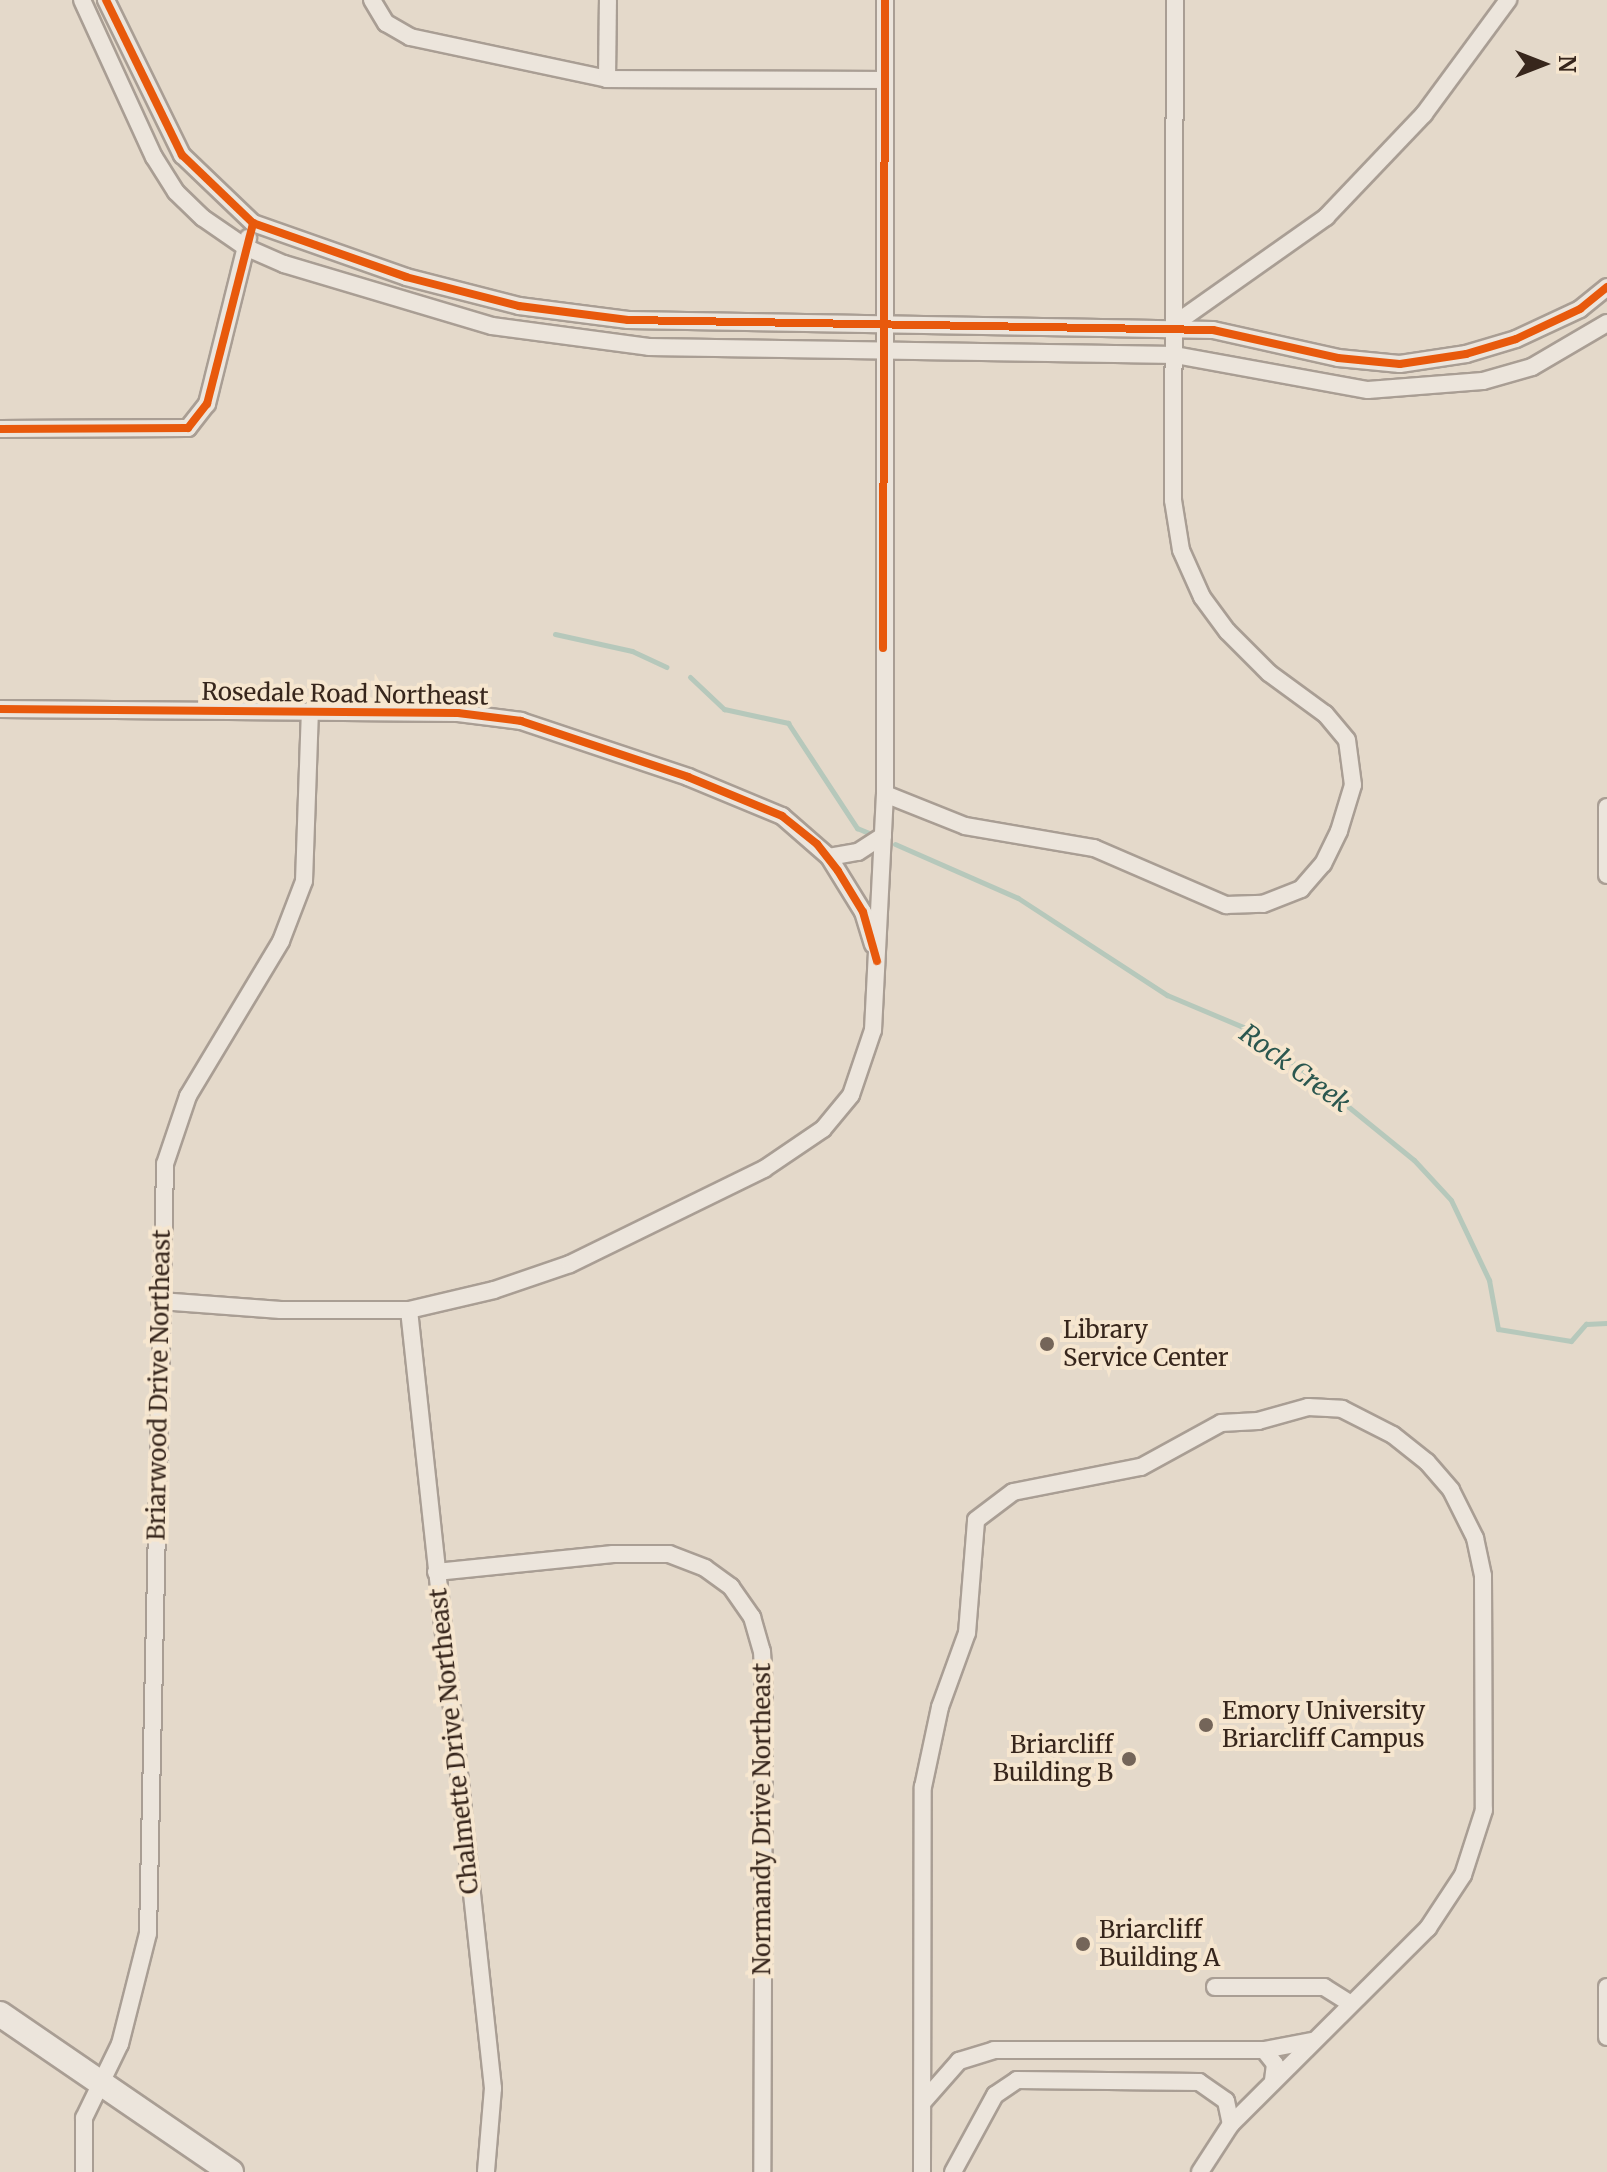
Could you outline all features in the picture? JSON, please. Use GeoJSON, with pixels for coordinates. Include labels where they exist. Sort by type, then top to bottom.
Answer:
{"type":"FeatureCollection","features":[{"type":"Feature","properties":{"kind":"main road"},"geometry":{"type":"LineString","coordinates":[[0,2014],[231,2172]]}},
{"type":"Feature","properties":{"kind":"street"},"geometry":{"type":"LineString","coordinates":[[82,0],[137,127],[176,192],[245,247],[386,297],[498,327],[649,347],[884,353],[1175,355],[1241,364],[1368,390],[1427,388],[1498,377],[1532,367],[1607,323]]}},
{"type":"Feature","properties":{"kind":"street"},"geometry":{"type":"LineString","coordinates":[[106,0],[182,155],[253,223],[406,277],[504,302],[628,320],[884,325],[1176,325],[1338,358],[1400,364],[1489,347],[1580,309],[1607,287]]}},
{"type":"Feature","properties":{"kind":"street"},"geometry":{"type":"LineString","coordinates":[[372,0],[386,23],[410,37],[607,79],[885,80]]}},
{"type":"Feature","properties":{"kind":"street"},"geometry":{"type":"LineString","coordinates":[[607,79],[608,0]]}},
{"type":"Feature","properties":{"kind":"street"},"geometry":{"type":"LineString","coordinates":[[160,1301],[281,1310],[409,1310],[494,1290],[570,1264],[740,1182],[806,1142],[840,1110],[865,1067],[877,961],[885,794],[885,0]]}},
{"type":"Feature","properties":{"kind":"street"},"geometry":{"type":"LineString","coordinates":[[885,794],[965,826],[1094,848],[1226,905],[1263,904],[1287,896],[1323,864],[1350,796],[1351,752],[1333,721],[1269,673],[1227,631],[1187,565],[1173,500],[1175,0]]}},
{"type":"Feature","properties":{"kind":"street"},"geometry":{"type":"LineString","coordinates":[[1176,325],[1326,217],[1424,114],[1508,0]]}},
{"type":"Feature","properties":{"kind":"street"},"geometry":{"type":"LineString","coordinates":[[0,429],[188,428],[207,404],[253,223]]}},
{"type":"Feature","properties":{"kind":"street"},"geometry":{"type":"LineString","coordinates":[[498,327],[504,302]]}},
{"type":"Feature","properties":{"kind":"street"},"geometry":{"type":"LineString","coordinates":[[1241,364],[1249,338]]}},
{"type":"Feature","properties":{"kind":"street"},"geometry":{"type":"LineString","coordinates":[[1489,347],[1498,377]]}},
{"type":"Feature","properties":{"kind":"street","name":"Rosedale Road Northeast"},"geometry":{"type":"LineString","coordinates":[[0,709],[483,714],[521,721],[769,810],[793,824],[829,857],[863,912],[877,961]]}},
{"type":"Feature","properties":{"kind":"street","name":"Briarwood Drive Northeast"},"geometry":{"type":"LineString","coordinates":[[84,2172],[84,2118],[104,2085],[136,1992],[148,1933],[165,1164],[178,1119],[281,941],[304,881],[310,711]]}},
{"type":"Feature","properties":{"kind":"street"},"geometry":{"type":"LineString","coordinates":[[1607,807],[1607,875]]}},
{"type":"Feature","properties":{"kind":"street"},"geometry":{"type":"LineString","coordinates":[[829,857],[858,852],[883,836]]}},
{"type":"Feature","properties":{"kind":"street","name":"Chalmette Drive Northeast"},"geometry":{"type":"LineString","coordinates":[[409,1310],[493,2088],[486,2172]]}},
{"type":"Feature","properties":{"kind":"street"},"geometry":{"type":"LineString","coordinates":[[922,2172],[923,1787],[940,1707],[967,1633],[976,1520],[1013,1492],[1141,1467],[1221,1423],[1258,1421],[1308,1407],[1358,1414],[1427,1462],[1469,1521],[1483,1576],[1487,1756],[1474,1848],[1452,1896],[1428,1928],[1231,2124],[1200,2172]]}},
{"type":"Feature","properties":{"kind":"street","name":"Normandy Drive Northeast"},"geometry":{"type":"LineString","coordinates":[[436,1572],[613,1554],[669,1554],[705,1568],[731,1587],[752,1617],[762,1651],[764,1692],[762,2172]]}},
{"type":"Feature","properties":{"kind":"street"},"geometry":{"type":"LineString","coordinates":[[1215,1987],[1324,1987],[1350,2003]]}},
{"type":"Feature","properties":{"kind":"street"},"geometry":{"type":"LineString","coordinates":[[1607,1987],[1607,2037]]}},
{"type":"Feature","properties":{"kind":"street"},"geometry":{"type":"LineString","coordinates":[[922,2105],[953,2065],[994,2050],[1264,2050],[1313,2041]]}},
{"type":"Feature","properties":{"kind":"street"},"geometry":{"type":"LineString","coordinates":[[1264,2050],[1275,2064],[1273,2081]]}},
{"type":"Feature","properties":{"kind":"street"},"geometry":{"type":"LineString","coordinates":[[953,2172],[995,2095],[1017,2080],[1199,2082],[1226,2101],[1231,2124]]}},
{"type":"Feature","properties":{"kind":"waterway","name":"Rock Creek"},"geometry":{"type":"LineString","coordinates":[[555,634],[632,651],[667,667]]}},
{"type":"Feature","properties":{"kind":"waterway","name":"Rock Creek"},"geometry":{"type":"LineString","coordinates":[[690,677],[724,709],[788,723],[857,828],[871,834]]}},
{"type":"Feature","properties":{"kind":"waterway","name":"Rock Creek"},"geometry":{"type":"LineString","coordinates":[[895,844],[1018,898],[1167,995],[1248,1029],[1313,1078],[1414,1160],[1451,1200],[1489,1280],[1498,1329],[1571,1341],[1586,1324],[1607,1323]]}},
{"type":"Feature","properties":{"kind":"cycle path"},"geometry":{"type":"LineString","coordinates":[[106,0],[182,155],[253,223],[406,277],[519,306],[628,320],[1213,330],[1338,358],[1400,364],[1466,354],[1516,339],[1580,309],[1607,287]]}},
{"type":"Feature","properties":{"kind":"cycle path"},"geometry":{"type":"LineString","coordinates":[[883,648],[885,0]]}},
{"type":"Feature","properties":{"kind":"cycle path"},"geometry":{"type":"LineString","coordinates":[[0,429],[188,428],[207,404],[253,223]]}},
{"type":"Feature","properties":{"kind":"cycle path"},"geometry":{"type":"LineString","coordinates":[[0,709],[458,713],[521,721],[688,777],[782,816],[817,844],[838,871],[863,912],[877,961]]}},
{"type":"Feature","properties":{"kind":"place","name":"Library Service Center"},"geometry":{"type":"Point","coordinates":[1047,1344]}},
{"type":"Feature","properties":{"kind":"place","name":"Emory University Briarcliff Campus"},"geometry":{"type":"Point","coordinates":[1206,1725]}},
{"type":"Feature","properties":{"kind":"place","name":"Briarcliff Building B"},"geometry":{"type":"Point","coordinates":[1129,1759]}},
{"type":"Feature","properties":{"kind":"place","name":"Briarcliff Building A"},"geometry":{"type":"Point","coordinates":[1083,1944]}}]}
